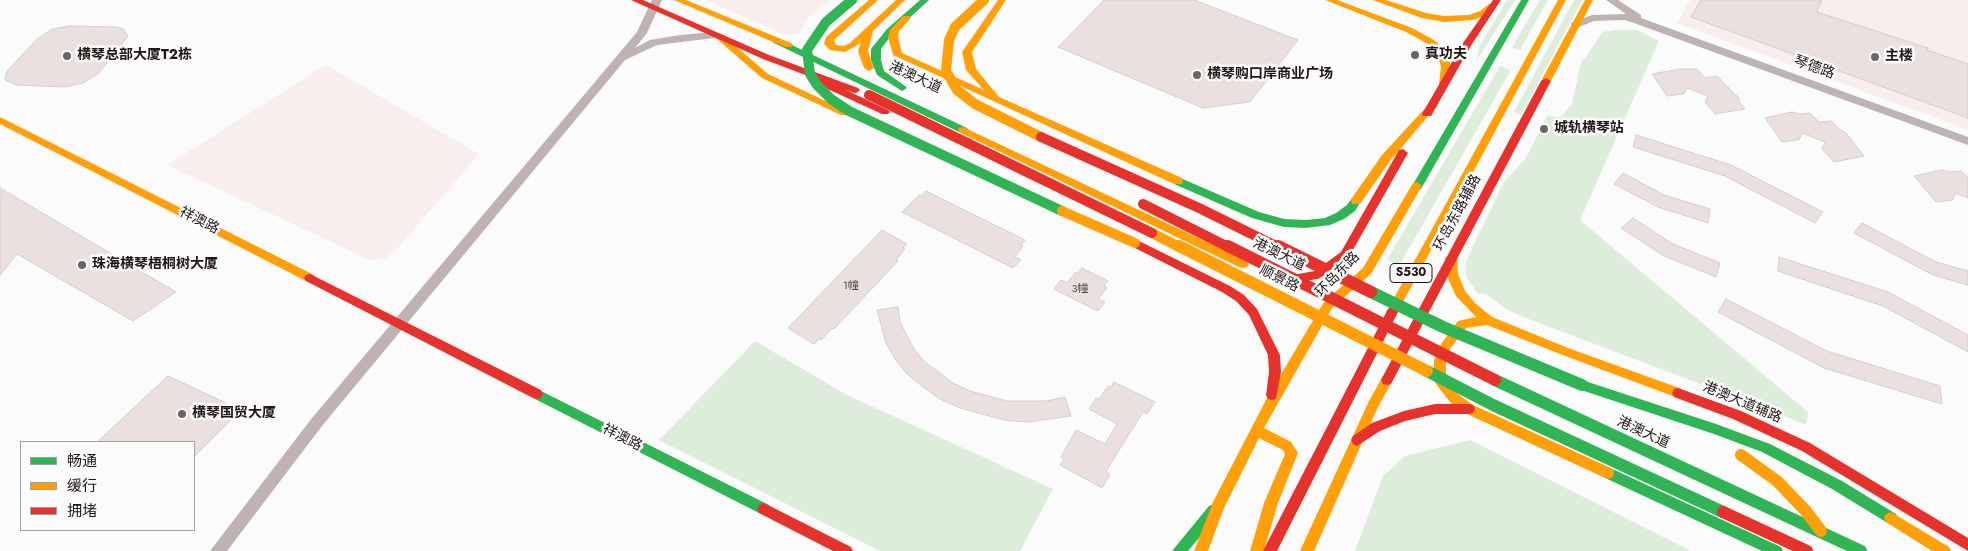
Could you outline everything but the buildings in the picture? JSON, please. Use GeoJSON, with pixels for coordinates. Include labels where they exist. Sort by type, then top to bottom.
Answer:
{"type":"FeatureCollection","features":[{"type":"Feature","properties":{"kind":"main road"},"geometry":{"type":"LineString","coordinates":[[635,0],[656,5],[717,36],[770,59],[1055,194],[1149,242],[1226,289],[1240,298],[1253,312],[1263,329],[1274,355],[1275,372],[1271,402]]}},
{"type":"Feature","properties":{"kind":"main road","name":"港澳大道"},"geometry":{"type":"LineString","coordinates":[[678,0],[777,41],[902,88],[1143,204],[1521,393],[1861,551]]}},
{"type":"Feature","properties":{"kind":"main road"},"geometry":{"type":"LineString","coordinates":[[852,0],[826,22],[807,50],[810,74],[817,85],[831,99],[849,111],[1051,206],[1135,243],[1206,277],[1226,289]]}},
{"type":"Feature","properties":{"kind":"main road"},"geometry":{"type":"LineString","coordinates":[[874,0],[829,38],[829,44],[833,48],[845,49],[853,45],[901,0]]}},
{"type":"Feature","properties":{"kind":"main road"},"geometry":{"type":"LineString","coordinates":[[902,88],[880,73],[876,60],[876,49],[890,31],[926,0]]}},
{"type":"Feature","properties":{"kind":"main road"},"geometry":{"type":"LineString","coordinates":[[984,0],[955,27],[949,40],[947,58],[946,71],[957,90],[975,104],[1022,129],[1199,208],[1443,327],[1692,428],[1716,442]]}},
{"type":"Feature","properties":{"kind":"main road"},"geometry":{"type":"LineString","coordinates":[[1001,102],[971,70],[967,52],[1002,0]]}},
{"type":"Feature","properties":{"kind":"main road"},"geometry":{"type":"LineString","coordinates":[[1330,0],[1409,30],[1431,42],[1440,50],[1446,67],[1443,87]]}},
{"type":"Feature","properties":{"kind":"main road"},"geometry":{"type":"LineString","coordinates":[[1373,0],[1392,5]]}},
{"type":"Feature","properties":{"kind":"main road"},"geometry":{"type":"LineString","coordinates":[[1377,0],[1435,20],[1440,24],[1438,31],[1409,30]]}},
{"type":"Feature","properties":{"kind":"main road","name":"环岛东路"},"geometry":{"type":"LineString","coordinates":[[1201,551],[1218,506],[1271,402],[1328,305],[1367,271],[1525,0]]}},
{"type":"Feature","properties":{"kind":"main road","name":"S530"},"geometry":{"type":"LineString","coordinates":[[1270,551],[1405,284],[1562,0]]}},
{"type":"Feature","properties":{"kind":"main road","name":"环岛东路辅路"},"geometry":{"type":"LineString","coordinates":[[1307,551],[1356,440],[1589,0]]}},
{"type":"Feature","properties":{"kind":"main road"},"geometry":{"type":"LineString","coordinates":[[1420,15],[1444,19],[1470,18],[1483,13],[1495,2]]}},
{"type":"Feature","properties":{"kind":"main road"},"geometry":{"type":"LineString","coordinates":[[1328,305],[1346,255],[1390,174],[1468,43],[1495,2]]}},
{"type":"Feature","properties":{"kind":"main road"},"geometry":{"type":"LineString","coordinates":[[907,16],[893,37],[894,46],[898,54],[1205,193],[1256,215],[1284,223],[1306,224],[1326,222],[1340,216],[1351,208],[1386,158],[1432,106]]}},
{"type":"Feature","properties":{"kind":"main road"},"geometry":{"type":"LineString","coordinates":[[869,30],[864,40],[863,51],[866,63],[874,76]]}},
{"type":"Feature","properties":{"kind":"main road"},"geometry":{"type":"LineString","coordinates":[[717,36],[765,76],[1240,298]]}},
{"type":"Feature","properties":{"kind":"main road"},"geometry":{"type":"LineString","coordinates":[[777,41],[1270,275],[1298,278],[1318,275],[1346,255]]}},
{"type":"Feature","properties":{"kind":"main road","name":"顺景路"},"geometry":{"type":"LineString","coordinates":[[770,59],[869,96],[1212,262],[1493,405],[1807,551]]}},
{"type":"Feature","properties":{"kind":"main road","name":"祥澳路"},"geometry":{"type":"LineString","coordinates":[[0,120],[399,322],[841,550]]}},
{"type":"Feature","properties":{"kind":"main road"},"geometry":{"type":"LineString","coordinates":[[1187,230],[1197,222],[1207,208],[1205,193]]}},
{"type":"Feature","properties":{"kind":"main road"},"geometry":{"type":"LineString","coordinates":[[1143,204],[1434,332],[1766,448],[1837,485],[1944,551]]}},
{"type":"Feature","properties":{"kind":"main road"},"geometry":{"type":"LineString","coordinates":[[1149,242],[1176,238]]}},
{"type":"Feature","properties":{"kind":"main road"},"geometry":{"type":"LineString","coordinates":[[1451,258],[1452,274],[1460,293],[1471,306],[1488,320]]}},
{"type":"Feature","properties":{"kind":"main road"},"geometry":{"type":"LineString","coordinates":[[1488,320],[1462,324],[1445,347],[1440,360],[1440,380],[1454,398],[1469,409],[1776,551]]}},
{"type":"Feature","properties":{"kind":"main road","name":"港澳大道辅路"},"geometry":{"type":"LineString","coordinates":[[1488,320],[1564,351],[1737,415],[1806,447],[1848,470],[1968,545]]}},
{"type":"Feature","properties":{"kind":"main road"},"geometry":{"type":"LineString","coordinates":[[1356,440],[1376,427],[1404,416],[1435,409],[1469,409]]}},
{"type":"Feature","properties":{"kind":"main road"},"geometry":{"type":"LineString","coordinates":[[1257,431],[1286,446],[1292,453],[1271,503],[1258,551]]}},
{"type":"Feature","properties":{"kind":"main road"},"geometry":{"type":"LineString","coordinates":[[1733,451],[1777,481],[1805,510],[1835,551]]}},
{"type":"Feature","properties":{"kind":"main road"},"geometry":{"type":"LineString","coordinates":[[1179,551],[1218,506]]}},
{"type":"Feature","properties":{"kind":"street","name":"琴德路"},"geometry":{"type":"LineString","coordinates":[[1611,0],[1650,24]]}},
{"type":"Feature","properties":{"kind":"street"},"geometry":{"type":"LineString","coordinates":[[218,551],[317,422],[642,33],[656,5]]}},
{"type":"Feature","properties":{"kind":"street","name":"琴德路"},"geometry":{"type":"LineString","coordinates":[[1575,26],[1592,18],[1607,17],[1624,17],[1650,24],[1968,141]]}},
{"type":"Feature","properties":{"kind":"street"},"geometry":{"type":"LineString","coordinates":[[619,60],[654,42],[680,38],[717,36]]}},
{"type":"Feature","properties":{"kind":"shaded area"},"geometry":{"type":"Polygon","coordinates":[[[705,0],[831,0],[808,18],[799,34],[785,35],[705,0]]]}},
{"type":"Feature","properties":{"kind":"shaded area"},"geometry":{"type":"Polygon","coordinates":[[[1690,0],[1968,0],[1968,130],[1677,23],[1690,0]]]}},
{"type":"Feature","properties":{"kind":"shaded area"},"geometry":{"type":"Polygon","coordinates":[[[326,65],[479,154],[397,249],[385,258],[370,260],[167,165],[326,65]]]}},
{"type":"Feature","properties":{"kind":"green space"},"geometry":{"type":"Polygon","coordinates":[[[1507,0],[1515,0],[1476,62],[1480,45],[1507,0]]]}},
{"type":"Feature","properties":{"kind":"green space"},"geometry":{"type":"Polygon","coordinates":[[[1540,0],[1548,0],[1520,50],[1512,47],[1540,0]]]}},
{"type":"Feature","properties":{"kind":"green space"},"geometry":{"type":"Polygon","coordinates":[[[1574,0],[1582,0],[1521,115],[1514,112],[1574,0]]]}},
{"type":"Feature","properties":{"kind":"green space"},"geometry":{"type":"Polygon","coordinates":[[[1637,30],[1659,41],[1580,220],[1808,412],[1806,425],[1523,317],[1506,309],[1486,294],[1477,293],[1466,276],[1466,261],[1504,182],[1526,158],[1547,116],[1561,117],[1572,104],[1581,62],[1602,32],[1637,30]]]}},
{"type":"Feature","properties":{"kind":"green space"},"geometry":{"type":"Polygon","coordinates":[[[1500,66],[1511,70],[1399,266],[1387,260],[1500,66]]]}},
{"type":"Feature","properties":{"kind":"green space"},"geometry":{"type":"Polygon","coordinates":[[[755,341],[847,395],[1053,489],[1020,551],[880,551],[659,440],[755,341]]]}},
{"type":"Feature","properties":{"kind":"green space"},"geometry":{"type":"Polygon","coordinates":[[[1470,440],[1691,551],[1355,551],[1383,476],[1405,456],[1470,440]]]}},
{"type":"Feature","properties":{"kind":"traffic: fast"},"geometry":{"type":"LineString","coordinates":[[852,0],[826,22],[807,50],[810,74],[817,85],[831,99],[849,111],[1062,211]]}},
{"type":"Feature","properties":{"kind":"traffic: fast"},"geometry":{"type":"LineString","coordinates":[[902,88],[880,73],[876,60],[876,49],[890,31],[925,0]]}},
{"type":"Feature","properties":{"kind":"traffic: fast"},"geometry":{"type":"LineString","coordinates":[[1417,186],[1525,0]]}},
{"type":"Feature","properties":{"kind":"traffic: fast"},"geometry":{"type":"LineString","coordinates":[[777,41],[963,130]]}},
{"type":"Feature","properties":{"kind":"traffic: fast"},"geometry":{"type":"LineString","coordinates":[[1178,181],[1256,215],[1284,223],[1306,224],[1326,222],[1340,216],[1351,208],[1356,201]]}},
{"type":"Feature","properties":{"kind":"traffic: fast"},"geometry":{"type":"LineString","coordinates":[[1371,292],[1443,327],[1582,385]]}},
{"type":"Feature","properties":{"kind":"traffic: fast"},"geometry":{"type":"LineString","coordinates":[[1427,371],[1493,405],[1723,512]]}},
{"type":"Feature","properties":{"kind":"traffic: fast"},"geometry":{"type":"LineString","coordinates":[[1495,380],[1861,551]]}},
{"type":"Feature","properties":{"kind":"traffic: fast"},"geometry":{"type":"LineString","coordinates":[[1582,385],[1716,429],[1766,448],[1837,485],[1891,518]]}},
{"type":"Feature","properties":{"kind":"traffic: fast"},"geometry":{"type":"LineString","coordinates":[[537,394],[764,509]]}},
{"type":"Feature","properties":{"kind":"traffic: fast"},"geometry":{"type":"LineString","coordinates":[[1608,473],[1776,551]]}},
{"type":"Feature","properties":{"kind":"traffic: fast"},"geometry":{"type":"LineString","coordinates":[[1179,551],[1214,510]]}},
{"type":"Feature","properties":{"kind":"traffic: slow"},"geometry":{"type":"LineString","coordinates":[[678,0],[788,45]]}},
{"type":"Feature","properties":{"kind":"traffic: slow"},"geometry":{"type":"LineString","coordinates":[[869,30],[853,45],[845,49],[833,48],[829,44],[829,39],[835,33],[874,0]]}},
{"type":"Feature","properties":{"kind":"traffic: slow"},"geometry":{"type":"LineString","coordinates":[[869,68],[863,51],[869,30],[901,0]]}},
{"type":"Feature","properties":{"kind":"traffic: slow"},"geometry":{"type":"LineString","coordinates":[[984,0],[955,27],[949,40],[946,71],[957,90],[975,104],[1041,137]]}},
{"type":"Feature","properties":{"kind":"traffic: slow"},"geometry":{"type":"LineString","coordinates":[[995,96],[971,70],[967,52],[1002,0]]}},
{"type":"Feature","properties":{"kind":"traffic: slow"},"geometry":{"type":"LineString","coordinates":[[1329,0],[1409,30],[1431,42],[1440,50],[1444,59],[1446,67],[1444,84]]}},
{"type":"Feature","properties":{"kind":"traffic: slow"},"geometry":{"type":"LineString","coordinates":[[1377,0],[1425,16],[1444,19],[1470,18],[1483,13],[1492,6]]}},
{"type":"Feature","properties":{"kind":"traffic: slow"},"geometry":{"type":"LineString","coordinates":[[1392,312],[1562,0]]}},
{"type":"Feature","properties":{"kind":"traffic: slow"},"geometry":{"type":"LineString","coordinates":[[1546,81],[1589,0]]}},
{"type":"Feature","properties":{"kind":"traffic: slow"},"geometry":{"type":"LineString","coordinates":[[906,18],[895,30],[893,37],[898,55],[1178,181]]}},
{"type":"Feature","properties":{"kind":"traffic: slow"},"geometry":{"type":"LineString","coordinates":[[720,37],[765,76],[844,113]]}},
{"type":"Feature","properties":{"kind":"traffic: slow"},"geometry":{"type":"LineString","coordinates":[[1356,201],[1386,158],[1432,106]]}},
{"type":"Feature","properties":{"kind":"traffic: slow"},"geometry":{"type":"LineString","coordinates":[[0,120],[310,278]]}},
{"type":"Feature","properties":{"kind":"traffic: slow"},"geometry":{"type":"LineString","coordinates":[[963,130],[1243,264]]}},
{"type":"Feature","properties":{"kind":"traffic: slow"},"geometry":{"type":"LineString","coordinates":[[1201,551],[1218,506],[1271,402],[1328,305],[1367,271],[1417,186]]}},
{"type":"Feature","properties":{"kind":"traffic: slow"},"geometry":{"type":"LineString","coordinates":[[1062,211],[1135,243]]}},
{"type":"Feature","properties":{"kind":"traffic: slow"},"geometry":{"type":"LineString","coordinates":[[1152,233],[1427,371]]}},
{"type":"Feature","properties":{"kind":"traffic: slow"},"geometry":{"type":"LineString","coordinates":[[1451,258],[1452,274],[1460,293],[1471,306],[1488,320],[1564,351],[1678,393]]}},
{"type":"Feature","properties":{"kind":"traffic: slow"},"geometry":{"type":"LineString","coordinates":[[1488,320],[1462,324],[1445,347],[1440,360],[1440,380],[1454,398],[1469,409],[1608,473]]}},
{"type":"Feature","properties":{"kind":"traffic: slow"},"geometry":{"type":"LineString","coordinates":[[1307,551],[1373,405],[1387,380]]}},
{"type":"Feature","properties":{"kind":"traffic: slow"},"geometry":{"type":"LineString","coordinates":[[1257,431],[1287,446],[1292,453],[1271,503],[1257,551]]}},
{"type":"Feature","properties":{"kind":"traffic: slow"},"geometry":{"type":"LineString","coordinates":[[1741,455],[1777,481],[1805,510],[1821,531]]}},
{"type":"Feature","properties":{"kind":"traffic: slow"},"geometry":{"type":"LineString","coordinates":[[1891,518],[1944,551]]}},
{"type":"Feature","properties":{"kind":"traffic: jam"},"geometry":{"type":"LineString","coordinates":[[635,0],[766,57],[855,90]]}},
{"type":"Feature","properties":{"kind":"traffic: jam"},"geometry":{"type":"LineString","coordinates":[[1427,114],[1468,43],[1497,0]]}},
{"type":"Feature","properties":{"kind":"traffic: jam"},"geometry":{"type":"LineString","coordinates":[[811,78],[885,112]]}},
{"type":"Feature","properties":{"kind":"traffic: jam"},"geometry":{"type":"LineString","coordinates":[[1387,380],[1546,81]]}},
{"type":"Feature","properties":{"kind":"traffic: jam"},"geometry":{"type":"LineString","coordinates":[[869,95],[1152,233]]}},
{"type":"Feature","properties":{"kind":"traffic: jam"},"geometry":{"type":"LineString","coordinates":[[1041,137],[1199,208],[1371,292]]}},
{"type":"Feature","properties":{"kind":"traffic: jam"},"geometry":{"type":"LineString","coordinates":[[1339,271],[1345,255],[1403,153]]}},
{"type":"Feature","properties":{"kind":"traffic: jam"},"geometry":{"type":"LineString","coordinates":[[1143,204],[1495,380]]}},
{"type":"Feature","properties":{"kind":"traffic: jam"},"geometry":{"type":"LineString","coordinates":[[1135,243],[1226,289],[1240,298],[1253,312],[1274,355],[1275,372],[1272,395]]}},
{"type":"Feature","properties":{"kind":"traffic: jam"},"geometry":{"type":"LineString","coordinates":[[1285,277],[1298,278],[1318,275],[1345,255]]}},
{"type":"Feature","properties":{"kind":"traffic: jam"},"geometry":{"type":"LineString","coordinates":[[310,278],[537,394]]}},
{"type":"Feature","properties":{"kind":"traffic: jam"},"geometry":{"type":"LineString","coordinates":[[1270,551],[1392,312]]}},
{"type":"Feature","properties":{"kind":"traffic: jam"},"geometry":{"type":"LineString","coordinates":[[1678,393],[1737,415],[1806,447],[1968,545]]}},
{"type":"Feature","properties":{"kind":"traffic: jam"},"geometry":{"type":"LineString","coordinates":[[1357,440],[1376,427],[1404,416],[1435,409],[1469,409]]}},
{"type":"Feature","properties":{"kind":"traffic: jam"},"geometry":{"type":"LineString","coordinates":[[764,509],[846,551]]}},
{"type":"Feature","properties":{"kind":"traffic: jam"},"geometry":{"type":"LineString","coordinates":[[1723,512],[1807,551]]}},
{"type":"Feature","properties":{"kind":"place","name":"真功夫"},"geometry":{"type":"Point","coordinates":[1415,55]}},
{"type":"Feature","properties":{"kind":"place","name":"横琴总部大厦T2栋"},"geometry":{"type":"Point","coordinates":[67,56]}},
{"type":"Feature","properties":{"kind":"place","name":"主楼"},"geometry":{"type":"Point","coordinates":[1875,57]}},
{"type":"Feature","properties":{"kind":"place","name":"横琴购口岸商业广场"},"geometry":{"type":"Point","coordinates":[1197,75]}},
{"type":"Feature","properties":{"kind":"place","name":"城轨横琴站"},"geometry":{"type":"Point","coordinates":[1544,129]}},
{"type":"Feature","properties":{"kind":"place","name":"珠海横琴梧桐树大厦"},"geometry":{"type":"Point","coordinates":[82,265]}},
{"type":"Feature","properties":{"kind":"place","name":"横琴国贸大厦"},"geometry":{"type":"Point","coordinates":[182,414]}}]}
